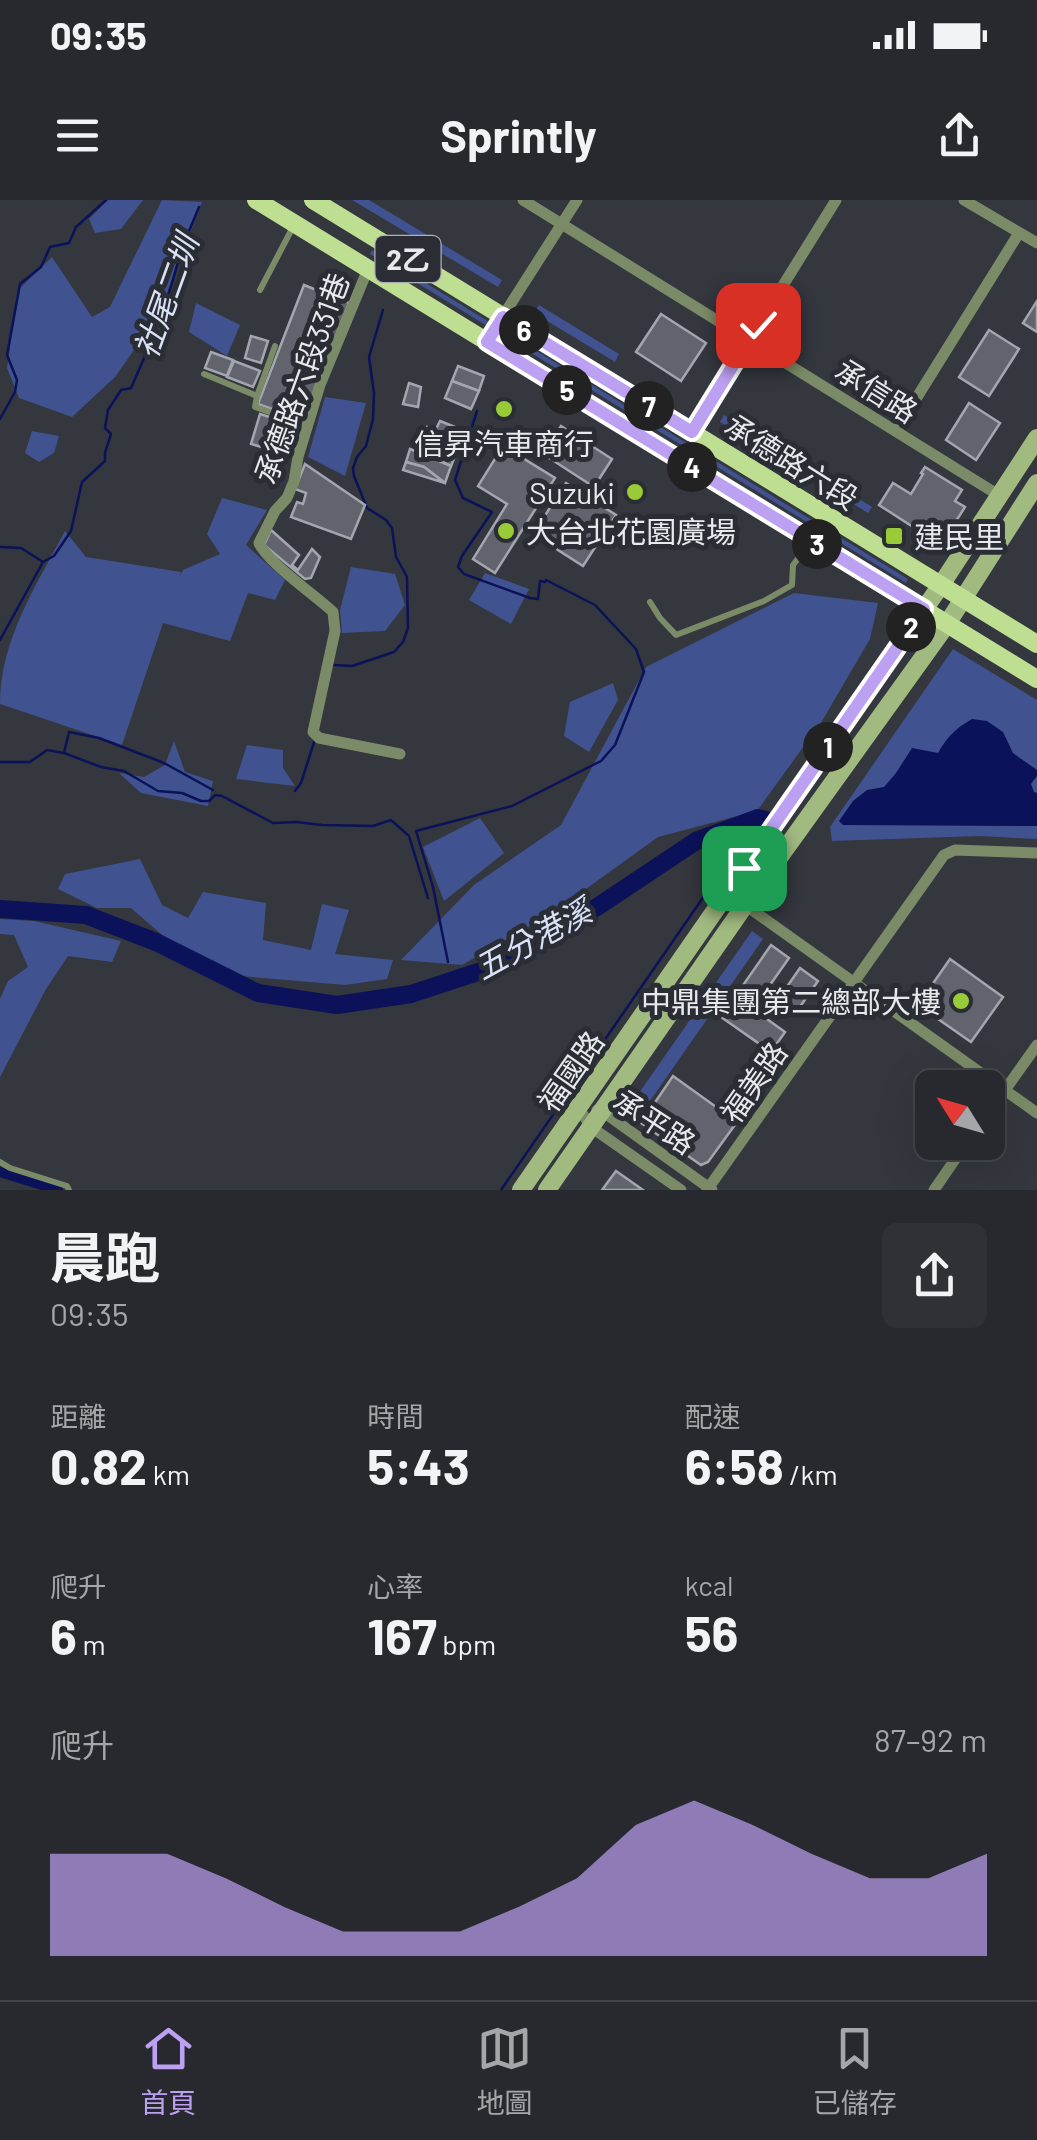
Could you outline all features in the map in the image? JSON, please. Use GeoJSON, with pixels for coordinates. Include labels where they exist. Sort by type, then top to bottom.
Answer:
{"type":"FeatureCollection","features":[{"type":"Feature","properties":{"kind":"main road","name":"承德路六段"},"geometry":{"type":"LineString","coordinates":[[256,200],[1037,679]]}},
{"type":"Feature","properties":{"kind":"main road","name":"承德路六段"},"geometry":{"type":"LineString","coordinates":[[312,200],[335,206],[503,317],[1037,644]]}},
{"type":"Feature","properties":{"kind":"street","name":"承信路"},"geometry":{"type":"LineString","coordinates":[[523,200],[1000,496]]}},
{"type":"Feature","properties":{"kind":"street"},"geometry":{"type":"LineString","coordinates":[[487,342],[577,200]]}},
{"type":"Feature","properties":{"kind":"street"},"geometry":{"type":"LineString","coordinates":[[692,432],[836,200]]}},
{"type":"Feature","properties":{"kind":"street"},"geometry":{"type":"LineString","coordinates":[[964,200],[1037,243]]}},
{"type":"Feature","properties":{"kind":"street"},"geometry":{"type":"LineString","coordinates":[[896,431],[1019,232]]}},
{"type":"Feature","properties":{"kind":"street","name":"承德路六段331巷"},"geometry":{"type":"LineString","coordinates":[[368,269],[306,425],[294,481],[259,543],[277,564],[333,612],[335,631],[312,732],[319,738],[400,754]]}},
{"type":"Feature","properties":{"kind":"street","name":"福國路"},"geometry":{"type":"LineString","coordinates":[[521,1190],[924,609],[1037,438]]}},
{"type":"Feature","properties":{"kind":"street","name":"福國路"},"geometry":{"type":"LineString","coordinates":[[547,1190],[965,598],[1037,482]]}},
{"type":"Feature","properties":{"kind":"street","name":"福美路"},"geometry":{"type":"LineString","coordinates":[[710,1189],[944,855],[955,850],[1037,854]]}},
{"type":"Feature","properties":{"kind":"street"},"geometry":{"type":"LineString","coordinates":[[745,905],[978,1070]]}},
{"type":"Feature","properties":{"kind":"street"},"geometry":{"type":"LineString","coordinates":[[1037,1045],[1005,1089],[1037,1113]]}},
{"type":"Feature","properties":{"kind":"street","name":"承平路"},"geometry":{"type":"LineString","coordinates":[[578,1108],[710,1189]]}},
{"type":"Feature","properties":{"kind":"street","name":"承平路"},"geometry":{"type":"LineString","coordinates":[[596,1119],[681,1190]]}},
{"type":"Feature","properties":{"kind":"street"},"geometry":{"type":"LineString","coordinates":[[934,1190],[955,1160]]}},
{"type":"Feature","properties":{"kind":"lane"},"geometry":{"type":"LineString","coordinates":[[260,290],[294,224]]}},
{"type":"Feature","properties":{"kind":"lane"},"geometry":{"type":"LineString","coordinates":[[276,346],[255,407],[306,425]]}},
{"type":"Feature","properties":{"kind":"lane"},"geometry":{"type":"LineString","coordinates":[[204,374],[256,396]]}},
{"type":"Feature","properties":{"kind":"lane"},"geometry":{"type":"LineString","coordinates":[[650,602],[676,635],[764,601],[792,585],[792,565],[812,540]]}},
{"type":"Feature","properties":{"kind":"lane"},"geometry":{"type":"LineString","coordinates":[[0,1162],[69,1190]]}},
{"type":"Feature","properties":{"kind":"shaded area"},"geometry":{"type":"Polygon","coordinates":[[[108,200],[143,200],[121,229],[95,233],[89,219],[108,200]]]}},
{"type":"Feature","properties":{"kind":"shaded area"},"geometry":{"type":"Polygon","coordinates":[[[162,200],[202,202],[158,316],[115,377],[72,417],[19,398],[7,368],[18,290],[52,257],[92,317],[110,307],[162,200]]]}},
{"type":"Feature","properties":{"kind":"shaded area"},"geometry":{"type":"Polygon","coordinates":[[[352,200],[369,200],[502,280],[498,287],[352,200]]]}},
{"type":"Feature","properties":{"kind":"shaded area"},"geometry":{"type":"Polygon","coordinates":[[[372,250],[908,579],[906,583],[370,254],[372,250]]]}},
{"type":"Feature","properties":{"kind":"shaded area"},"geometry":{"type":"Polygon","coordinates":[[[196,303],[240,325],[227,356],[189,332],[196,303]]]}},
{"type":"Feature","properties":{"kind":"shaded area"},"geometry":{"type":"Polygon","coordinates":[[[539,305],[619,354],[615,362],[534,313],[539,305]]]}},
{"type":"Feature","properties":{"kind":"shaded area"},"geometry":{"type":"Polygon","coordinates":[[[325,397],[366,403],[345,476],[308,457],[325,397]]]}},
{"type":"Feature","properties":{"kind":"shaded area"},"geometry":{"type":"Polygon","coordinates":[[[724,415],[872,507],[868,513],[720,422],[724,415]]]}},
{"type":"Feature","properties":{"kind":"shaded area"},"geometry":{"type":"Polygon","coordinates":[[[32,431],[59,436],[54,453],[39,462],[25,453],[32,431]]]}},
{"type":"Feature","properties":{"kind":"shaded area"},"geometry":{"type":"Polygon","coordinates":[[[222,498],[267,510],[246,545],[285,580],[275,600],[248,593],[230,641],[163,623],[122,745],[0,704],[13,636],[65,531],[86,557],[181,572],[180,576],[183,570],[220,554],[207,534],[222,498]]]}},
{"type":"Feature","properties":{"kind":"shaded area"},"geometry":{"type":"Polygon","coordinates":[[[351,567],[395,574],[405,605],[385,631],[342,633],[340,610],[351,567]]]}},
{"type":"Feature","properties":{"kind":"shaded area"},"geometry":{"type":"Polygon","coordinates":[[[485,573],[529,589],[511,624],[469,600],[485,573]]]}},
{"type":"Feature","properties":{"kind":"shaded area"},"geometry":{"type":"Polygon","coordinates":[[[794,593],[878,603],[870,639],[822,721],[757,811],[658,837],[554,912],[462,965],[401,960],[474,885],[561,825],[646,667],[794,593]]]}},
{"type":"Feature","properties":{"kind":"shaded area"},"geometry":{"type":"Polygon","coordinates":[[[953,649],[1037,700],[1037,839],[979,836],[832,841],[830,827],[953,649]]]}},
{"type":"Feature","properties":{"kind":"shaded area"},"geometry":{"type":"Polygon","coordinates":[[[613,683],[618,700],[589,752],[564,736],[570,702],[613,683]]]}},
{"type":"Feature","properties":{"kind":"shaded area"},"geometry":{"type":"Polygon","coordinates":[[[972,719],[987,721],[1003,732],[1013,753],[1037,770],[1031,784],[1037,793],[1037,826],[843,825],[839,821],[853,801],[867,790],[884,787],[912,748],[938,753],[952,733],[972,719]]]}},
{"type":"Feature","properties":{"kind":"shaded area"},"geometry":{"type":"Polygon","coordinates":[[[174,741],[185,772],[213,781],[208,806],[141,793],[119,773],[144,777],[165,765],[174,741]]]}},
{"type":"Feature","properties":{"kind":"shaded area"},"geometry":{"type":"Polygon","coordinates":[[[247,745],[283,750],[283,768],[295,786],[236,779],[247,745]]]}},
{"type":"Feature","properties":{"kind":"shaded area"},"geometry":{"type":"Polygon","coordinates":[[[480,818],[504,853],[444,901],[423,847],[480,818]]]}},
{"type":"Feature","properties":{"kind":"shaded area"},"geometry":{"type":"Polygon","coordinates":[[[140,859],[162,905],[188,918],[203,892],[266,903],[263,940],[311,950],[322,904],[349,910],[335,954],[393,960],[387,979],[345,985],[241,976],[176,947],[131,908],[97,908],[58,889],[65,874],[140,859]]]}},
{"type":"Feature","properties":{"kind":"shaded area"},"geometry":{"type":"Polygon","coordinates":[[[0,919],[34,921],[121,941],[112,962],[68,956],[46,989],[0,1077],[0,999],[8,981],[28,967],[14,935],[0,934],[0,919]]]}},
{"type":"Feature","properties":{"kind":"shaded area"},"geometry":{"type":"Polygon","coordinates":[[[752,931],[763,939],[643,1111],[632,1103],[752,931]]]}},
{"type":"Feature","properties":{"kind":"building"},"geometry":{"type":"Polygon","coordinates":[[[304,285],[349,303],[303,420],[258,404],[304,285]]]}},
{"type":"Feature","properties":{"kind":"building"},"geometry":{"type":"Polygon","coordinates":[[[1037,301],[1037,332],[1023,323],[1037,301]]]}},
{"type":"Feature","properties":{"kind":"building"},"geometry":{"type":"Polygon","coordinates":[[[661,314],[706,343],[681,381],[636,352],[661,314]]]}},
{"type":"Feature","properties":{"kind":"building"},"geometry":{"type":"Polygon","coordinates":[[[989,330],[1019,349],[989,396],[959,377],[989,330]]]}},
{"type":"Feature","properties":{"kind":"building"},"geometry":{"type":"Polygon","coordinates":[[[251,336],[268,341],[261,363],[245,358],[251,336]]]}},
{"type":"Feature","properties":{"kind":"building"},"geometry":{"type":"Polygon","coordinates":[[[211,352],[233,360],[227,376],[205,368],[211,352]]]}},
{"type":"Feature","properties":{"kind":"building"},"geometry":{"type":"Polygon","coordinates":[[[234,361],[260,371],[253,387],[227,377],[234,361]]]}},
{"type":"Feature","properties":{"kind":"building"},"geometry":{"type":"Polygon","coordinates":[[[458,366],[484,376],[479,391],[452,381],[458,366]]]}},
{"type":"Feature","properties":{"kind":"building"},"geometry":{"type":"Polygon","coordinates":[[[452,381],[479,391],[471,409],[445,398],[452,381]]]}},
{"type":"Feature","properties":{"kind":"building"},"geometry":{"type":"Polygon","coordinates":[[[409,383],[421,387],[418,407],[403,404],[409,383]]]}},
{"type":"Feature","properties":{"kind":"building"},"geometry":{"type":"Polygon","coordinates":[[[969,403],[1000,423],[976,460],[946,440],[969,403]]]}},
{"type":"Feature","properties":{"kind":"building"},"geometry":{"type":"Polygon","coordinates":[[[260,414],[302,427],[294,456],[251,444],[260,414]]]}},
{"type":"Feature","properties":{"kind":"building"},"geometry":{"type":"Polygon","coordinates":[[[440,421],[465,431],[461,442],[435,431],[440,421]]]}},
{"type":"Feature","properties":{"kind":"building","name":"大台北花園廣場"},"geometry":{"type":"Polygon","coordinates":[[[561,426],[612,459],[594,487],[543,454],[561,426]]]}},
{"type":"Feature","properties":{"kind":"building"},"geometry":{"type":"Polygon","coordinates":[[[427,427],[461,442],[451,466],[417,451],[427,427]]]}},
{"type":"Feature","properties":{"kind":"building","name":"大台北花園廣場"},"geometry":{"type":"Polygon","coordinates":[[[503,446],[555,478],[495,573],[473,559],[507,504],[478,486],[503,446]]]}},
{"type":"Feature","properties":{"kind":"building"},"geometry":{"type":"Polygon","coordinates":[[[410,449],[451,466],[445,483],[424,467],[406,462],[410,449]]]}},
{"type":"Feature","properties":{"kind":"building"},"geometry":{"type":"Polygon","coordinates":[[[406,462],[424,467],[445,483],[403,470],[406,462]]]}},
{"type":"Feature","properties":{"kind":"building"},"geometry":{"type":"Polygon","coordinates":[[[305,464],[365,505],[351,539],[291,517],[297,502],[303,504],[306,493],[295,489],[305,464]]]}},
{"type":"Feature","properties":{"kind":"building"},"geometry":{"type":"Polygon","coordinates":[[[925,467],[962,490],[955,501],[965,507],[941,545],[879,505],[893,483],[911,494],[925,467]]]}},
{"type":"Feature","properties":{"kind":"building","name":"大台北花園廣場"},"geometry":{"type":"Polygon","coordinates":[[[566,483],[616,515],[583,566],[533,534],[566,483]]]}},
{"type":"Feature","properties":{"kind":"building"},"geometry":{"type":"Polygon","coordinates":[[[271,530],[299,555],[292,565],[298,570],[312,549],[320,557],[311,578],[305,579],[264,545],[271,530]]]}},
{"type":"Feature","properties":{"kind":"building"},"geometry":{"type":"Polygon","coordinates":[[[771,945],[789,958],[753,1009],[785,1032],[771,1052],[721,1017],[771,945]]]}},
{"type":"Feature","properties":{"kind":"building","name":"中鼎集團第二總部大樓"},"geometry":{"type":"Polygon","coordinates":[[[950,959],[1003,997],[971,1042],[918,1005],[950,959]]]}},
{"type":"Feature","properties":{"kind":"building"},"geometry":{"type":"Polygon","coordinates":[[[800,968],[818,981],[795,1014],[777,1001],[800,968]]]}},
{"type":"Feature","properties":{"kind":"building"},"geometry":{"type":"Polygon","coordinates":[[[673,1076],[737,1122],[708,1162],[701,1165],[641,1123],[673,1076]]]}},
{"type":"Feature","properties":{"kind":"building"},"geometry":{"type":"Polygon","coordinates":[[[616,1171],[643,1190],[602,1190],[616,1171]]]}},
{"type":"Feature","properties":{"kind":"waterway"},"geometry":{"type":"LineString","coordinates":[[0,419],[17,380],[7,355],[20,284],[41,267],[50,247],[69,243],[76,227],[106,200]]}},
{"type":"Feature","properties":{"kind":"waterway","name":"社尾二圳"},"geometry":{"type":"LineString","coordinates":[[0,640],[43,562],[54,556],[71,531],[82,482],[105,461],[111,434],[105,428],[108,410],[121,390],[131,388],[199,207]]}},
{"type":"Feature","properties":{"kind":"waterway"},"geometry":{"type":"LineString","coordinates":[[334,665],[352,666],[394,652],[408,628],[407,577],[396,557],[392,528],[367,508],[353,468],[366,446],[373,419],[369,357],[383,310]]}},
{"type":"Feature","properties":{"kind":"waterway"},"geometry":{"type":"LineString","coordinates":[[448,962],[433,887],[416,831],[512,806],[601,761],[615,745],[644,672],[636,649],[595,605],[546,580],[540,581],[538,599],[530,598],[464,574],[458,567],[492,512],[463,498],[455,480],[477,411]]}},
{"type":"Feature","properties":{"kind":"waterway"},"geometry":{"type":"LineString","coordinates":[[0,547],[21,548],[43,562]]}},
{"type":"Feature","properties":{"kind":"waterway"},"geometry":{"type":"LineString","coordinates":[[64,753],[69,732],[99,738],[164,763],[213,790]]}},
{"type":"Feature","properties":{"kind":"waterway"},"geometry":{"type":"LineString","coordinates":[[295,791],[315,739]]}},
{"type":"Feature","properties":{"kind":"waterway"},"geometry":{"type":"LineString","coordinates":[[0,762],[30,762],[47,750],[64,753],[124,771],[158,791],[182,793],[201,801],[222,796],[273,823],[373,826],[391,820],[409,836],[428,898]]}},
{"type":"Feature","properties":{"kind":"waterway"},"geometry":{"type":"LineString","coordinates":[[501,1190],[758,818]]}},
{"type":"Feature","properties":{"kind":"waterway","name":"五分港溪"},"geometry":{"type":"LineString","coordinates":[[0,909],[86,915],[156,942],[258,993],[337,1005],[411,994],[487,969],[597,907],[696,841],[758,818],[766,820]]}},
{"type":"Feature","properties":{"kind":"waterway"},"geometry":{"type":"LineString","coordinates":[[0,1172],[58,1190]]}},
{"type":"Feature","properties":{"kind":"place","name":"信昇汽車商行"},"geometry":{"type":"Point","coordinates":[504,409]}},
{"type":"Feature","properties":{"kind":"place","name":"Suzuki"},"geometry":{"type":"Point","coordinates":[635,492]}},
{"type":"Feature","properties":{"kind":"place","name":"大台北花園廣場"},"geometry":{"type":"Point","coordinates":[506,531]}},
{"type":"Feature","properties":{"kind":"place","name":"建民里"},"geometry":{"type":"Point","coordinates":[894,536]}},
{"type":"Feature","properties":{"kind":"place","name":"中鼎集團第二總部大樓"},"geometry":{"type":"Point","coordinates":[961,1001]}},
{"type":"Feature","properties":{"kind":"route"},"geometry":{"type":"LineString","coordinates":[[744,868],[924,609],[487,342],[503,317],[692,432],[758,325]]}}]}
